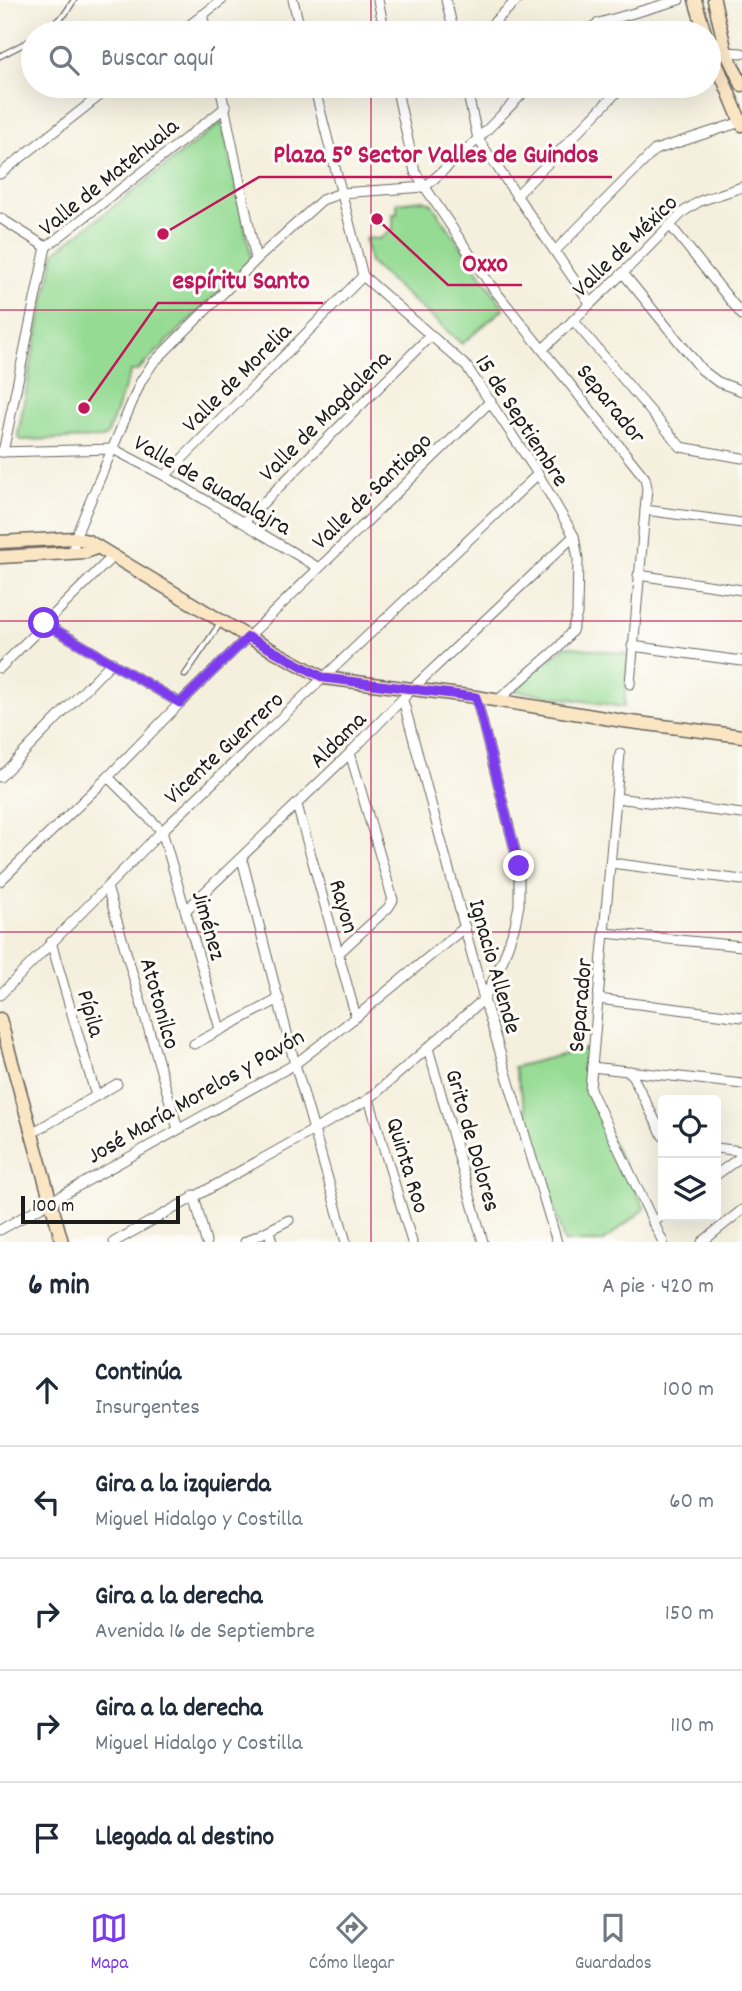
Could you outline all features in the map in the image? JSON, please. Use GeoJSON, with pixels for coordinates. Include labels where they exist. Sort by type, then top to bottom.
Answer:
{"type":"FeatureCollection","features":[{"type":"Feature","properties":{"kind":"street"},"geometry":{"type":"LineString","coordinates":[[194,21],[222,0]]}},
{"type":"Feature","properties":{"kind":"street"},"geometry":{"type":"LineString","coordinates":[[293,0],[298,21]]}},
{"type":"Feature","properties":{"kind":"street"},"geometry":{"type":"LineString","coordinates":[[378,0],[382,21]]}},
{"type":"Feature","properties":{"kind":"street"},"geometry":{"type":"LineString","coordinates":[[446,0],[451,21]]}},
{"type":"Feature","properties":{"kind":"street"},"geometry":{"type":"LineString","coordinates":[[607,21],[679,0]]}},
{"type":"Feature","properties":{"kind":"street"},"geometry":{"type":"LineString","coordinates":[[695,0],[701,21]]}},
{"type":"Feature","properties":{"kind":"street"},"geometry":{"type":"LineString","coordinates":[[714,0],[719,21]]}},
{"type":"Feature","properties":{"kind":"street"},"geometry":{"type":"LineString","coordinates":[[495,21],[515,1]]}},
{"type":"Feature","properties":{"kind":"street"},"geometry":{"type":"LineString","coordinates":[[202,15],[204,21]]}},
{"type":"Feature","properties":{"kind":"street"},"geometry":{"type":"LineString","coordinates":[[721,30],[726,52],[742,85]]}},
{"type":"Feature","properties":{"kind":"street"},"geometry":{"type":"LineString","coordinates":[[726,52],[742,53]]}},
{"type":"Feature","properties":{"kind":"street"},"geometry":{"type":"LineString","coordinates":[[555,251],[655,150],[741,124],[721,81]]}},
{"type":"Feature","properties":{"kind":"street"},"geometry":{"type":"LineString","coordinates":[[0,174],[97,98]]}},
{"type":"Feature","properties":{"kind":"street"},"geometry":{"type":"LineString","coordinates":[[223,98],[256,260]]}},
{"type":"Feature","properties":{"kind":"street"},"geometry":{"type":"LineString","coordinates":[[317,98],[363,276]]}},
{"type":"Feature","properties":{"kind":"street"},"geometry":{"type":"LineString","coordinates":[[399,98],[415,172],[425,187]]}},
{"type":"Feature","properties":{"kind":"street"},"geometry":{"type":"LineString","coordinates":[[469,98],[478,139],[590,303]]}},
{"type":"Feature","properties":{"kind":"street"},"geometry":{"type":"LineString","coordinates":[[73,553],[75,538],[146,372],[256,260],[318,204],[341,193],[425,187],[518,98]]}},
{"type":"Feature","properties":{"kind":"street"},"geometry":{"type":"LineString","coordinates":[[516,196],[611,98]]}},
{"type":"Feature","properties":{"kind":"street","name":"Valle de Matehuala"},"geometry":{"type":"LineString","coordinates":[[1,452],[46,247],[226,107]]}},
{"type":"Feature","properties":{"kind":"street","name":"Separador"},"geometry":{"type":"LineString","coordinates":[[425,187],[489,283],[638,466],[646,482],[630,684]]}},
{"type":"Feature","properties":{"kind":"street","name":"Valle de México"},"geometry":{"type":"LineString","coordinates":[[544,348],[691,205],[742,187]]}},
{"type":"Feature","properties":{"kind":"street"},"geometry":{"type":"LineString","coordinates":[[0,218],[46,247]]}},
{"type":"Feature","properties":{"kind":"street"},"geometry":{"type":"LineString","coordinates":[[670,225],[742,315]]}},
{"type":"Feature","properties":{"kind":"street"},"geometry":{"type":"LineString","coordinates":[[623,273],[702,370],[718,382],[742,391]]}},
{"type":"Feature","properties":{"kind":"street","name":"15 de Septiembre"},"geometry":{"type":"LineString","coordinates":[[363,276],[459,358],[491,401],[574,536],[578,559],[577,614],[572,631],[551,654],[497,701]]}},
{"type":"Feature","properties":{"kind":"street","name":"Valle de Morelia"},"geometry":{"type":"LineString","coordinates":[[165,476],[363,276]]}},
{"type":"Feature","properties":{"kind":"street"},"geometry":{"type":"LineString","coordinates":[[573,320],[681,447],[742,457]]}},
{"type":"Feature","properties":{"kind":"street","name":"Valle de Magdalena"},"geometry":{"type":"LineString","coordinates":[[244,523],[431,335]]}},
{"type":"Feature","properties":{"kind":"street","name":"Valle de Santiago"},"geometry":{"type":"LineString","coordinates":[[0,881],[491,401]]}},
{"type":"Feature","properties":{"kind":"street","name":"Valle de Guadalajra"},"geometry":{"type":"LineString","coordinates":[[1,452],[113,449],[165,476],[319,568]]}},
{"type":"Feature","properties":{"kind":"street","name":"Vicente Guerrero"},"geometry":{"type":"LineString","coordinates":[[0,995],[162,831],[537,474]]}},
{"type":"Feature","properties":{"kind":"street"},"geometry":{"type":"LineString","coordinates":[[645,510],[742,523]]}},
{"type":"Feature","properties":{"kind":"street","name":"Aldama"},"geometry":{"type":"LineString","coordinates":[[187,910],[350,753],[412,689],[574,536]]}},
{"type":"Feature","properties":{"kind":"street"},"geometry":{"type":"LineString","coordinates":[[0,542],[75,538],[88,541],[222,622],[324,678],[742,736]]}},
{"type":"Feature","properties":{"kind":"street"},"geometry":{"type":"LineString","coordinates":[[0,566],[5,556],[86,552],[98,547]]}},
{"type":"Feature","properties":{"kind":"street"},"geometry":{"type":"LineString","coordinates":[[0,668],[113,556]]}},
{"type":"Feature","properties":{"kind":"street"},"geometry":{"type":"LineString","coordinates":[[638,575],[742,590]]}},
{"type":"Feature","properties":{"kind":"street"},"geometry":{"type":"LineString","coordinates":[[44,623],[180,703]]}},
{"type":"Feature","properties":{"kind":"street"},"geometry":{"type":"LineString","coordinates":[[632,646],[742,660]]}},
{"type":"Feature","properties":{"kind":"street"},"geometry":{"type":"LineString","coordinates":[[0,776],[112,662]]}},
{"type":"Feature","properties":{"kind":"street"},"geometry":{"type":"LineString","coordinates":[[114,1242],[369,1099],[484,999],[509,945],[517,915],[520,887],[519,866],[476,697]]}},
{"type":"Feature","properties":{"kind":"street","name":"Ignacio Allende"},"geometry":{"type":"LineString","coordinates":[[403,700],[484,999],[557,1242]]}},
{"type":"Feature","properties":{"kind":"street"},"geometry":{"type":"LineString","coordinates":[[339,953],[388,908],[393,900],[350,753]]}},
{"type":"Feature","properties":{"kind":"street","name":"Separador"},"geometry":{"type":"LineString","coordinates":[[620,754],[590,1079],[591,1095],[663,1242]]}},
{"type":"Feature","properties":{"kind":"street"},"geometry":{"type":"LineString","coordinates":[[108,777],[162,831]]}},
{"type":"Feature","properties":{"kind":"street"},"geometry":{"type":"LineString","coordinates":[[616,798],[742,814]]}},
{"type":"Feature","properties":{"kind":"street","name":"Rayon"},"geometry":{"type":"LineString","coordinates":[[297,805],[356,1017]]}},
{"type":"Feature","properties":{"kind":"street","name":"Jiménez"},"geometry":{"type":"LineString","coordinates":[[162,831],[220,1029]]}},
{"type":"Feature","properties":{"kind":"street"},"geometry":{"type":"LineString","coordinates":[[242,859],[295,1064],[346,1242]]}},
{"type":"Feature","properties":{"kind":"street"},"geometry":{"type":"LineString","coordinates":[[611,863],[742,880]]}},
{"type":"Feature","properties":{"kind":"street","name":"Atotonilco"},"geometry":{"type":"LineString","coordinates":[[107,887],[178,1129]]}},
{"type":"Feature","properties":{"kind":"street","name":"José María Morelos y Pavón"},"geometry":{"type":"LineString","coordinates":[[0,1230],[295,1064],[465,927]]}},
{"type":"Feature","properties":{"kind":"street"},"geometry":{"type":"LineString","coordinates":[[604,933],[742,946]]}},
{"type":"Feature","properties":{"kind":"street","name":"Pípila"},"geometry":{"type":"LineString","coordinates":[[51,942],[96,1096]]}},
{"type":"Feature","properties":{"kind":"street"},"geometry":{"type":"LineString","coordinates":[[194,1044],[279,999]]}},
{"type":"Feature","properties":{"kind":"street"},"geometry":{"type":"LineString","coordinates":[[597,999],[742,1017]]}},
{"type":"Feature","properties":{"kind":"street"},"geometry":{"type":"LineString","coordinates":[[0,1020],[62,1242]]}},
{"type":"Feature","properties":{"kind":"street","name":"Grito de Dolores"},"geometry":{"type":"LineString","coordinates":[[428,1048],[483,1242]]}},
{"type":"Feature","properties":{"kind":"street"},"geometry":{"type":"LineString","coordinates":[[592,1067],[742,1084]]}},
{"type":"Feature","properties":{"kind":"street"},"geometry":{"type":"LineString","coordinates":[[630,1071],[658,1126]]}},
{"type":"Feature","properties":{"kind":"street"},"geometry":{"type":"LineString","coordinates":[[32,1133],[117,1084]]}},
{"type":"Feature","properties":{"kind":"street","name":"Quinta Roo"},"geometry":{"type":"LineString","coordinates":[[369,1099],[412,1242]]}},
{"type":"Feature","properties":{"kind":"street"},"geometry":{"type":"LineString","coordinates":[[721,1149],[742,1153]]}},
{"type":"Feature","properties":{"kind":"street"},"geometry":{"type":"LineString","coordinates":[[721,1171],[742,1153]]}},
{"type":"Feature","properties":{"kind":"street"},"geometry":{"type":"LineString","coordinates":[[194,1195],[206,1242]]}},
{"type":"Feature","properties":{"kind":"street"},"geometry":{"type":"LineString","coordinates":[[702,1242],[715,1237],[742,1210]]}},
{"type":"Feature","properties":{"kind":"street"},"geometry":{"type":"LineString","coordinates":[[653,1223],[658,1219]]}},
{"type":"Feature","properties":{"kind":"street"},"geometry":{"type":"LineString","coordinates":[[245,1242],[289,1220]]}},
{"type":"Feature","properties":{"kind":"street"},"geometry":{"type":"LineString","coordinates":[[269,1231],[272,1242]]}},
{"type":"Feature","properties":{"kind":"lane"},"geometry":{"type":"LineString","coordinates":[[57,21],[74,0]]}},
{"type":"Feature","properties":{"kind":"lane"},"geometry":{"type":"LineString","coordinates":[[0,56],[21,45]]}},
{"type":"Feature","properties":{"kind":"lane"},"geometry":{"type":"LineString","coordinates":[[185,676],[222,622]]}},
{"type":"Feature","properties":{"kind":"green space"},"geometry":{"type":"Polygon","coordinates":[[[222,122],[252,260],[137,371],[131,371],[107,435],[102,438],[21,440],[18,435],[55,252],[222,122]]]}},
{"type":"Feature","properties":{"kind":"green space"},"geometry":{"type":"Polygon","coordinates":[[[423,200],[431,203],[504,308],[462,344],[370,263],[365,238],[379,239],[393,229],[393,214],[397,214],[397,203],[423,200]]]}},
{"type":"Feature","properties":{"kind":"green space"},"geometry":{"type":"Polygon","coordinates":[[[566,646],[629,654],[624,707],[513,690],[566,646]]]}},
{"type":"Feature","properties":{"kind":"green space"},"geometry":{"type":"Polygon","coordinates":[[[589,1048],[586,1089],[645,1209],[602,1242],[564,1242],[514,1067],[589,1048]]]}},
{"type":"Feature","properties":{"kind":"place","name":"Oxxo"},"geometry":{"type":"Point","coordinates":[377,219]}},
{"type":"Feature","properties":{"kind":"place","name":"Plaza 5° Sector Valles de Guindos"},"geometry":{"type":"Point","coordinates":[163,234]}},
{"type":"Feature","properties":{"kind":"place","name":"espíritu Santo"},"geometry":{"type":"Point","coordinates":[84,408]}},
{"type":"Feature","properties":{"kind":"route"},"geometry":{"type":"LineString","coordinates":[[44,623],[180,703],[248,637],[324,678],[476,697],[519,866]]}}]}
